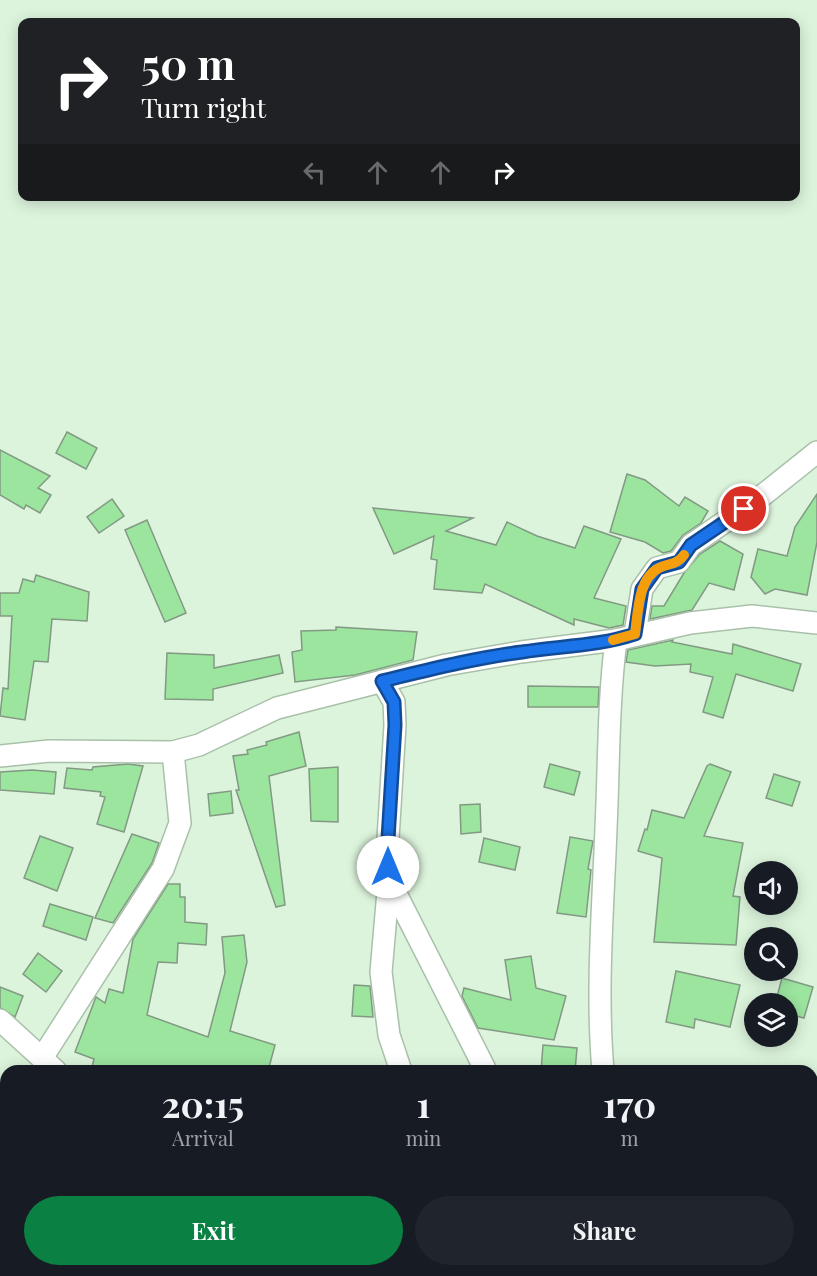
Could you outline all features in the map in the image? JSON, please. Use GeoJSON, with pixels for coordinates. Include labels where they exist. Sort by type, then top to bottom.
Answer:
{"type":"FeatureCollection","features":[{"type":"Feature","properties":{"kind":"street"},"geometry":{"type":"LineString","coordinates":[[602,1065],[600,1040],[602,893],[610,687],[642,589],[657,568],[679,562],[691,545],[758,499],[817,452]]}},
{"type":"Feature","properties":{"kind":"street"},"geometry":{"type":"LineString","coordinates":[[0,756],[49,751],[172,752],[199,745],[277,708],[446,665],[752,616],[817,623]]}},
{"type":"Feature","properties":{"kind":"street"},"geometry":{"type":"LineString","coordinates":[[382,681],[394,702],[395,725],[387,855],[389,880],[381,972],[389,1035],[400,1065]]}},
{"type":"Feature","properties":{"kind":"street"},"geometry":{"type":"LineString","coordinates":[[0,1020],[49,1064],[163,869],[180,823],[172,752]]}},
{"type":"Feature","properties":{"kind":"street"},"geometry":{"type":"LineString","coordinates":[[389,880],[483,1065]]}},
{"type":"Feature","properties":{"kind":"building"},"geometry":{"type":"Polygon","coordinates":[[[67,432],[97,448],[86,469],[56,453],[67,432]]]}},
{"type":"Feature","properties":{"kind":"building"},"geometry":{"type":"Polygon","coordinates":[[[0,450],[50,476],[38,488],[51,495],[40,513],[26,505],[24,509],[0,495],[0,450]]]}},
{"type":"Feature","properties":{"kind":"building"},"geometry":{"type":"Polygon","coordinates":[[[627,474],[645,480],[679,506],[685,497],[708,511],[701,523],[683,535],[671,551],[663,553],[645,542],[610,532],[627,474]]]}},
{"type":"Feature","properties":{"kind":"building"},"geometry":{"type":"Polygon","coordinates":[[[817,494],[817,542],[807,595],[775,589],[765,594],[751,577],[758,549],[787,556],[795,527],[817,494]]]}},
{"type":"Feature","properties":{"kind":"building"},"geometry":{"type":"Polygon","coordinates":[[[112,499],[124,516],[99,533],[87,517],[112,499]]]}},
{"type":"Feature","properties":{"kind":"building"},"geometry":{"type":"Polygon","coordinates":[[[373,508],[473,518],[446,531],[496,545],[507,522],[537,536],[575,548],[584,526],[621,539],[594,598],[626,606],[623,625],[609,628],[574,619],[574,625],[485,584],[482,593],[434,589],[437,560],[431,559],[434,536],[394,554],[373,508]]]}},
{"type":"Feature","properties":{"kind":"building"},"geometry":{"type":"Polygon","coordinates":[[[147,520],[186,613],[165,622],[125,530],[147,520]]]}},
{"type":"Feature","properties":{"kind":"building"},"geometry":{"type":"Polygon","coordinates":[[[720,541],[743,554],[734,590],[709,583],[692,610],[650,619],[652,606],[664,606],[684,573],[700,554],[720,541]]]}},
{"type":"Feature","properties":{"kind":"building"},"geometry":{"type":"Polygon","coordinates":[[[36,575],[89,592],[87,621],[52,619],[48,662],[34,661],[25,720],[0,716],[3,688],[8,689],[12,616],[0,616],[0,593],[19,593],[23,579],[34,582],[36,575]]]}},
{"type":"Feature","properties":{"kind":"building"},"geometry":{"type":"Polygon","coordinates":[[[336,627],[417,632],[413,660],[355,675],[295,682],[292,652],[302,650],[301,631],[336,630],[336,627]]]}},
{"type":"Feature","properties":{"kind":"building"},"geometry":{"type":"Polygon","coordinates":[[[673,640],[672,642],[732,654],[733,644],[801,664],[793,691],[736,674],[723,718],[703,712],[713,677],[690,672],[691,664],[655,666],[626,662],[628,650],[673,640]]]}},
{"type":"Feature","properties":{"kind":"building"},"geometry":{"type":"Polygon","coordinates":[[[167,653],[214,655],[214,668],[279,655],[283,673],[213,689],[213,700],[165,699],[167,653]]]}},
{"type":"Feature","properties":{"kind":"building"},"geometry":{"type":"Polygon","coordinates":[[[528,686],[599,687],[598,707],[528,707],[528,686]]]}},
{"type":"Feature","properties":{"kind":"building"},"geometry":{"type":"Polygon","coordinates":[[[299,732],[306,766],[269,776],[285,905],[276,907],[236,790],[239,790],[233,756],[248,754],[247,750],[267,745],[266,742],[299,732]]]}},
{"type":"Feature","properties":{"kind":"building"},"geometry":{"type":"Polygon","coordinates":[[[128,764],[143,766],[124,832],[97,824],[105,797],[100,796],[101,792],[64,788],[67,768],[92,770],[93,767],[128,764]]]}},
{"type":"Feature","properties":{"kind":"building"},"geometry":{"type":"Polygon","coordinates":[[[550,764],[580,772],[574,795],[544,787],[550,764]]]}},
{"type":"Feature","properties":{"kind":"building"},"geometry":{"type":"Polygon","coordinates":[[[710,764],[731,772],[704,836],[743,843],[733,896],[740,897],[736,945],[654,942],[662,858],[638,851],[652,810],[684,818],[707,766],[710,764]]]}},
{"type":"Feature","properties":{"kind":"building"},"geometry":{"type":"Polygon","coordinates":[[[338,767],[338,822],[311,821],[309,769],[338,767]]]}},
{"type":"Feature","properties":{"kind":"building"},"geometry":{"type":"Polygon","coordinates":[[[32,770],[56,772],[54,794],[0,790],[0,772],[32,770]]]}},
{"type":"Feature","properties":{"kind":"building"},"geometry":{"type":"Polygon","coordinates":[[[774,774],[800,782],[792,806],[766,798],[774,774]]]}},
{"type":"Feature","properties":{"kind":"building"},"geometry":{"type":"Polygon","coordinates":[[[231,791],[233,813],[210,816],[208,794],[231,791]]]}},
{"type":"Feature","properties":{"kind":"building"},"geometry":{"type":"Polygon","coordinates":[[[480,804],[481,832],[461,834],[460,805],[480,804]]]}},
{"type":"Feature","properties":{"kind":"building"},"geometry":{"type":"Polygon","coordinates":[[[132,834],[159,843],[152,863],[113,923],[95,918],[132,834]]]}},
{"type":"Feature","properties":{"kind":"building"},"geometry":{"type":"Polygon","coordinates":[[[40,836],[73,848],[57,891],[24,878],[40,836]]]}},
{"type":"Feature","properties":{"kind":"building"},"geometry":{"type":"Polygon","coordinates":[[[570,837],[593,841],[588,869],[591,870],[586,917],[557,913],[570,837]]]}},
{"type":"Feature","properties":{"kind":"building"},"geometry":{"type":"Polygon","coordinates":[[[484,838],[520,847],[515,870],[479,862],[484,838]]]}},
{"type":"Feature","properties":{"kind":"building"},"geometry":{"type":"Polygon","coordinates":[[[168,884],[180,884],[180,897],[185,897],[185,922],[207,924],[206,945],[178,943],[177,963],[158,962],[147,1015],[208,1037],[225,973],[222,937],[244,935],[247,962],[230,1031],[275,1045],[270,1065],[92,1065],[94,1059],[75,1052],[96,997],[105,1003],[109,989],[123,993],[133,939],[168,884]]]}},
{"type":"Feature","properties":{"kind":"building"},"geometry":{"type":"Polygon","coordinates":[[[50,904],[93,917],[86,940],[43,926],[50,904]]]}},
{"type":"Feature","properties":{"kind":"building"},"geometry":{"type":"Polygon","coordinates":[[[38,953],[62,971],[46,992],[23,974],[38,953]]]}},
{"type":"Feature","properties":{"kind":"building"},"geometry":{"type":"Polygon","coordinates":[[[531,956],[536,988],[566,996],[554,1040],[478,1028],[462,996],[464,988],[511,1000],[505,960],[531,956]]]}},
{"type":"Feature","properties":{"kind":"building"},"geometry":{"type":"Polygon","coordinates":[[[676,971],[740,985],[730,1027],[695,1019],[694,1028],[666,1022],[676,971]]]}},
{"type":"Feature","properties":{"kind":"building"},"geometry":{"type":"Polygon","coordinates":[[[781,981],[792,981],[813,987],[804,1018],[798,1016],[798,993],[778,993],[781,981]]]}},
{"type":"Feature","properties":{"kind":"building"},"geometry":{"type":"Polygon","coordinates":[[[354,985],[370,986],[373,1017],[352,1016],[354,985]]]}},
{"type":"Feature","properties":{"kind":"building"},"geometry":{"type":"Polygon","coordinates":[[[0,987],[23,996],[15,1017],[0,1008],[0,987]]]}},
{"type":"Feature","properties":{"kind":"building"},"geometry":{"type":"Polygon","coordinates":[[[543,1045],[577,1048],[576,1065],[541,1065],[543,1045]]]}},
{"type":"Feature","properties":{"kind":"slow traffic"},"geometry":{"type":"LineString","coordinates":[[613,640],[635,634],[642,589],[657,568],[679,562],[684,555]]}},
{"type":"Feature","properties":{"kind":"route"},"geometry":{"type":"LineString","coordinates":[[388,867],[390,789],[395,725],[394,702],[382,681],[446,665],[521,652],[616,640],[635,634],[642,589],[657,568],[679,562],[691,545],[744,509]]}}]}
